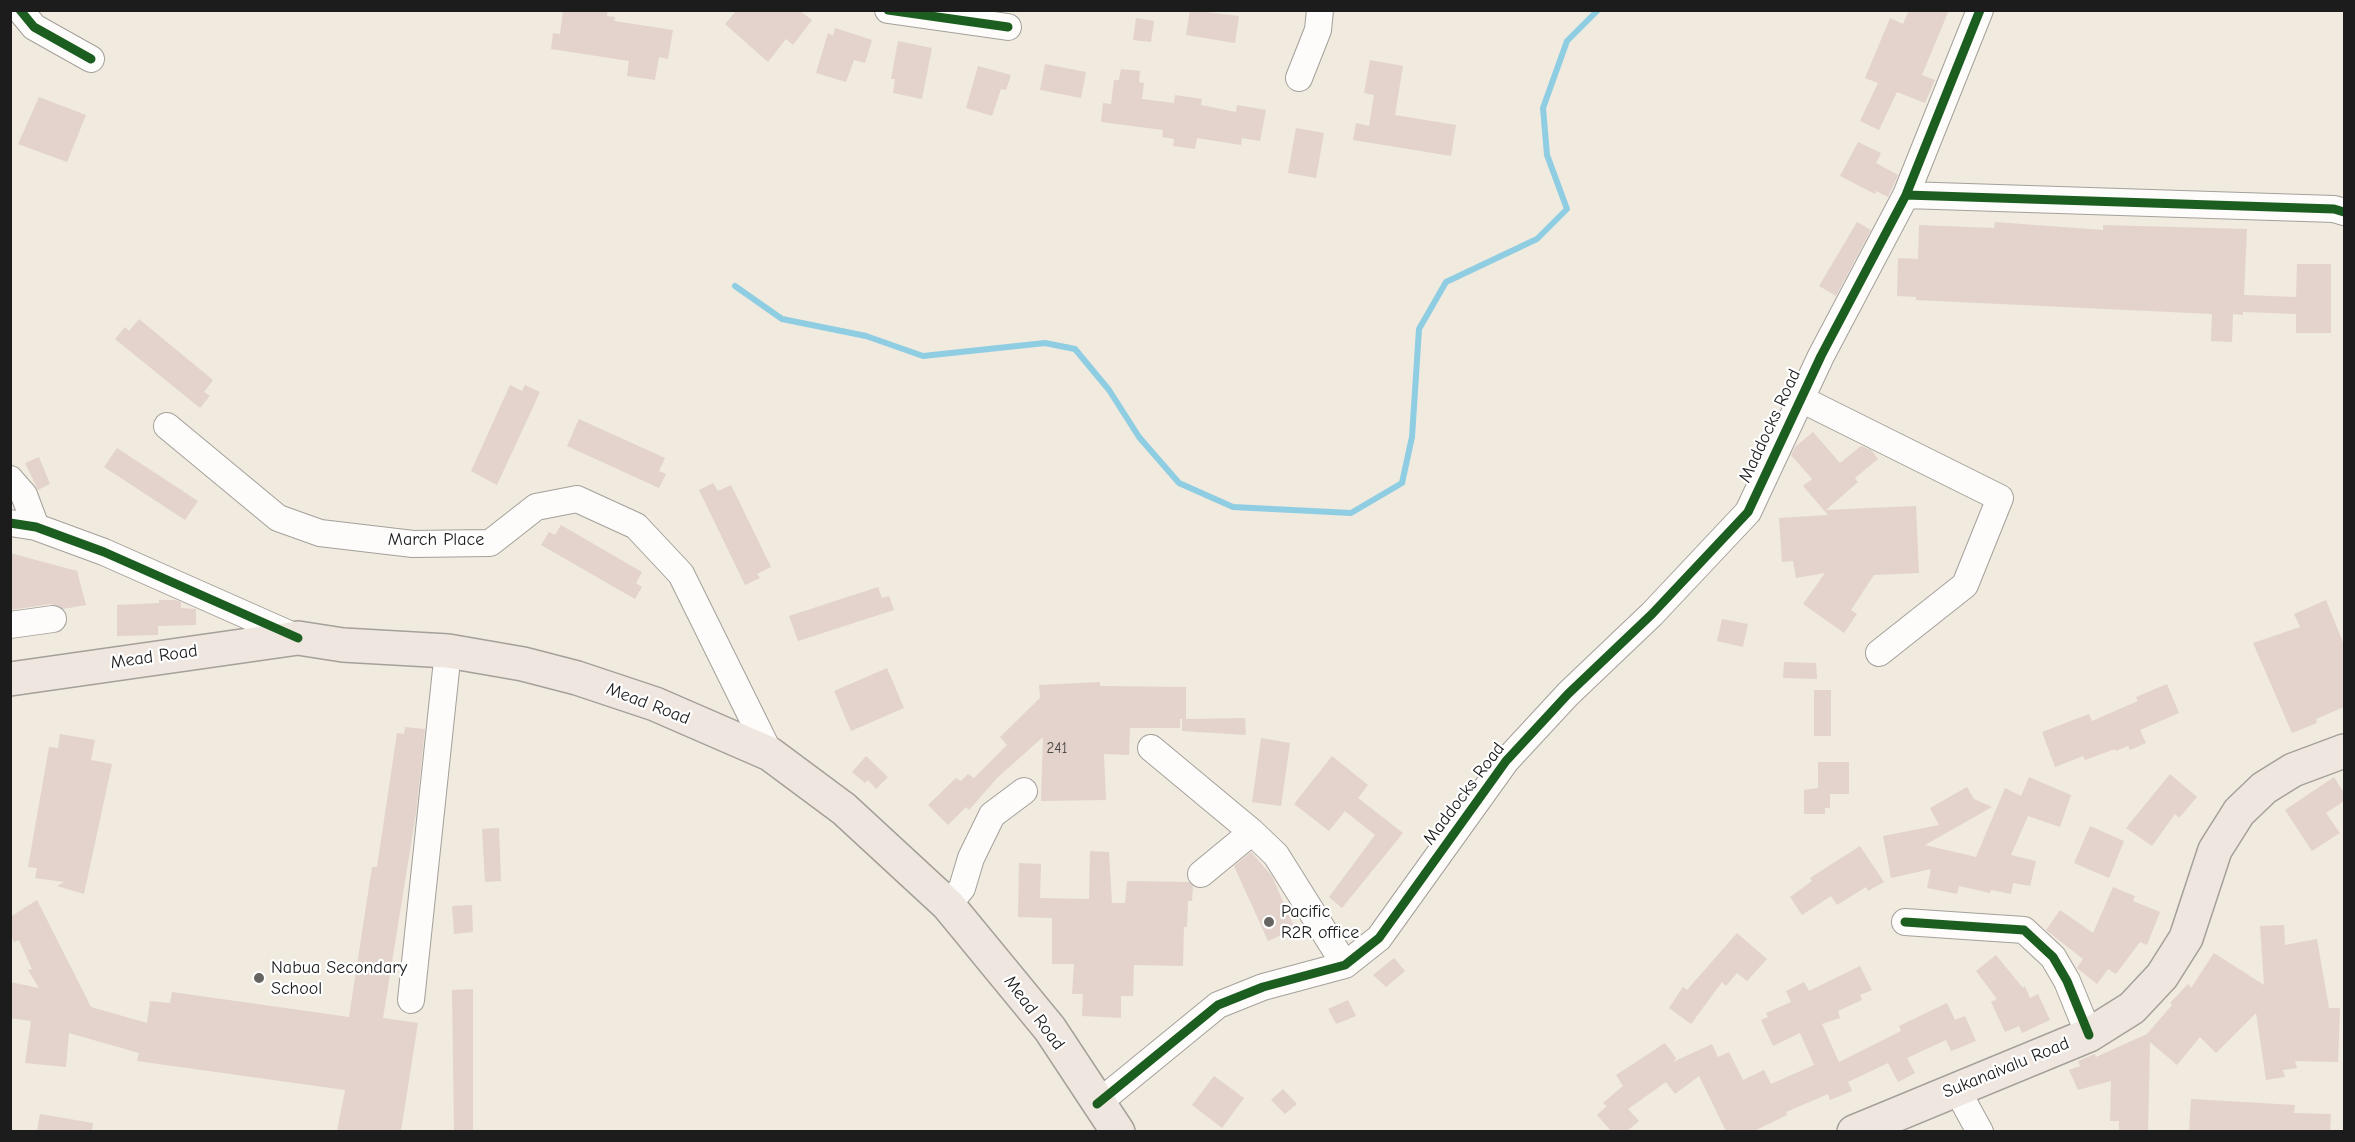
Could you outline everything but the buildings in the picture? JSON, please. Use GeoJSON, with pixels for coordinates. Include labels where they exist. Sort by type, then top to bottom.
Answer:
{"type":"FeatureCollection","features":[{"type":"Feature","properties":{"kind":"main road","name":"Mead Road"},"geometry":{"type":"LineString","coordinates":[[11,682],[298,638],[342,645],[448,651],[523,664],[577,678],[655,704],[770,754],[844,809],[948,905],[1050,1029],[1097,1104],[1118,1131]]}},
{"type":"Feature","properties":{"kind":"main road","name":"Sukanaivalu Road"},"geometry":{"type":"LineString","coordinates":[[1854,1131],[2089,1035],[2132,1008],[2162,976],[2186,938],[2215,850],[2239,812],[2264,788],[2294,770],[2344,751]]}},
{"type":"Feature","properties":{"kind":"street"},"geometry":{"type":"LineString","coordinates":[[20,10],[34,27],[91,59]]}},
{"type":"Feature","properties":{"kind":"street"},"geometry":{"type":"LineString","coordinates":[[888,10],[1008,27]]}},
{"type":"Feature","properties":{"kind":"street"},"geometry":{"type":"LineString","coordinates":[[1299,78],[1318,30],[1320,10]]}},
{"type":"Feature","properties":{"kind":"street","name":"Maddocks Road"},"geometry":{"type":"LineString","coordinates":[[1097,1104],[1218,1005],[1263,987],[1344,965],[1379,938],[1506,761],[1568,694],[1652,614],[1748,512],[1821,356],[1906,195],[1980,10]]}},
{"type":"Feature","properties":{"kind":"street"},"geometry":{"type":"LineString","coordinates":[[1906,195],[2341,203]]}},
{"type":"Feature","properties":{"kind":"street"},"geometry":{"type":"LineString","coordinates":[[1801,399],[2000,498],[1965,585],[1879,653]]}},
{"type":"Feature","properties":{"kind":"street","name":"March Place"},"geometry":{"type":"LineString","coordinates":[[167,426],[278,518],[320,533],[414,544],[489,543],[536,507],[576,499],[636,526],[681,574],[770,754]]}},
{"type":"Feature","properties":{"kind":"street"},"geometry":{"type":"LineString","coordinates":[[10,478],[24,495],[36,527]]}},
{"type":"Feature","properties":{"kind":"street"},"geometry":{"type":"LineString","coordinates":[[10,523],[36,527],[104,552],[298,638]]}},
{"type":"Feature","properties":{"kind":"street"},"geometry":{"type":"LineString","coordinates":[[10,626],[53,619]]}},
{"type":"Feature","properties":{"kind":"street"},"geometry":{"type":"LineString","coordinates":[[411,1000],[448,651]]}},
{"type":"Feature","properties":{"kind":"street"},"geometry":{"type":"LineString","coordinates":[[1151,748],[1252,832],[1276,855],[1344,965]]}},
{"type":"Feature","properties":{"kind":"street"},"geometry":{"type":"LineString","coordinates":[[948,905],[962,888],[975,849],[992,815],[1024,791]]}},
{"type":"Feature","properties":{"kind":"street"},"geometry":{"type":"LineString","coordinates":[[1201,874],[1252,832]]}},
{"type":"Feature","properties":{"kind":"street"},"geometry":{"type":"LineString","coordinates":[[1905,922],[2024,930],[2054,957],[2067,981],[2089,1035]]}},
{"type":"Feature","properties":{"kind":"street"},"geometry":{"type":"LineString","coordinates":[[1956,1088],[1980,1131]]}},
{"type":"Feature","properties":{"kind":"waterway"},"geometry":{"type":"LineString","coordinates":[[735,286],[782,319],[866,336],[923,356],[1045,343],[1075,349],[1109,390],[1139,437],[1179,483],[1233,507],[1351,513],[1402,483],[1412,437],[1419,329],[1446,282],[1537,239],[1567,209],[1547,155],[1543,108],[1567,41],[1598,10]]}},
{"type":"Feature","properties":{"kind":"cycle path"},"geometry":{"type":"LineString","coordinates":[[20,10],[34,27],[91,59]]}},
{"type":"Feature","properties":{"kind":"cycle path"},"geometry":{"type":"LineString","coordinates":[[888,10],[1008,27]]}},
{"type":"Feature","properties":{"kind":"cycle path"},"geometry":{"type":"LineString","coordinates":[[1097,1104],[1218,1005],[1263,987],[1345,965],[1379,938],[1506,761],[1568,694],[1652,614],[1748,512],[1821,356],[1906,195],[1980,10]]}},
{"type":"Feature","properties":{"kind":"cycle path"},"geometry":{"type":"LineString","coordinates":[[1906,195],[2334,209],[2344,212]]}},
{"type":"Feature","properties":{"kind":"cycle path"},"geometry":{"type":"LineString","coordinates":[[10,523],[36,527],[104,552],[298,638]]}},
{"type":"Feature","properties":{"kind":"cycle path"},"geometry":{"type":"LineString","coordinates":[[1905,922],[2024,930],[2053,957],[2067,981],[2089,1035]]}},
{"type":"Feature","properties":{"kind":"place","name":"Pacific R2R office"},"geometry":{"type":"Point","coordinates":[1269,922]}},
{"type":"Feature","properties":{"kind":"place","name":"Nabua Secondary School"},"geometry":{"type":"Point","coordinates":[259,978]}}]}
